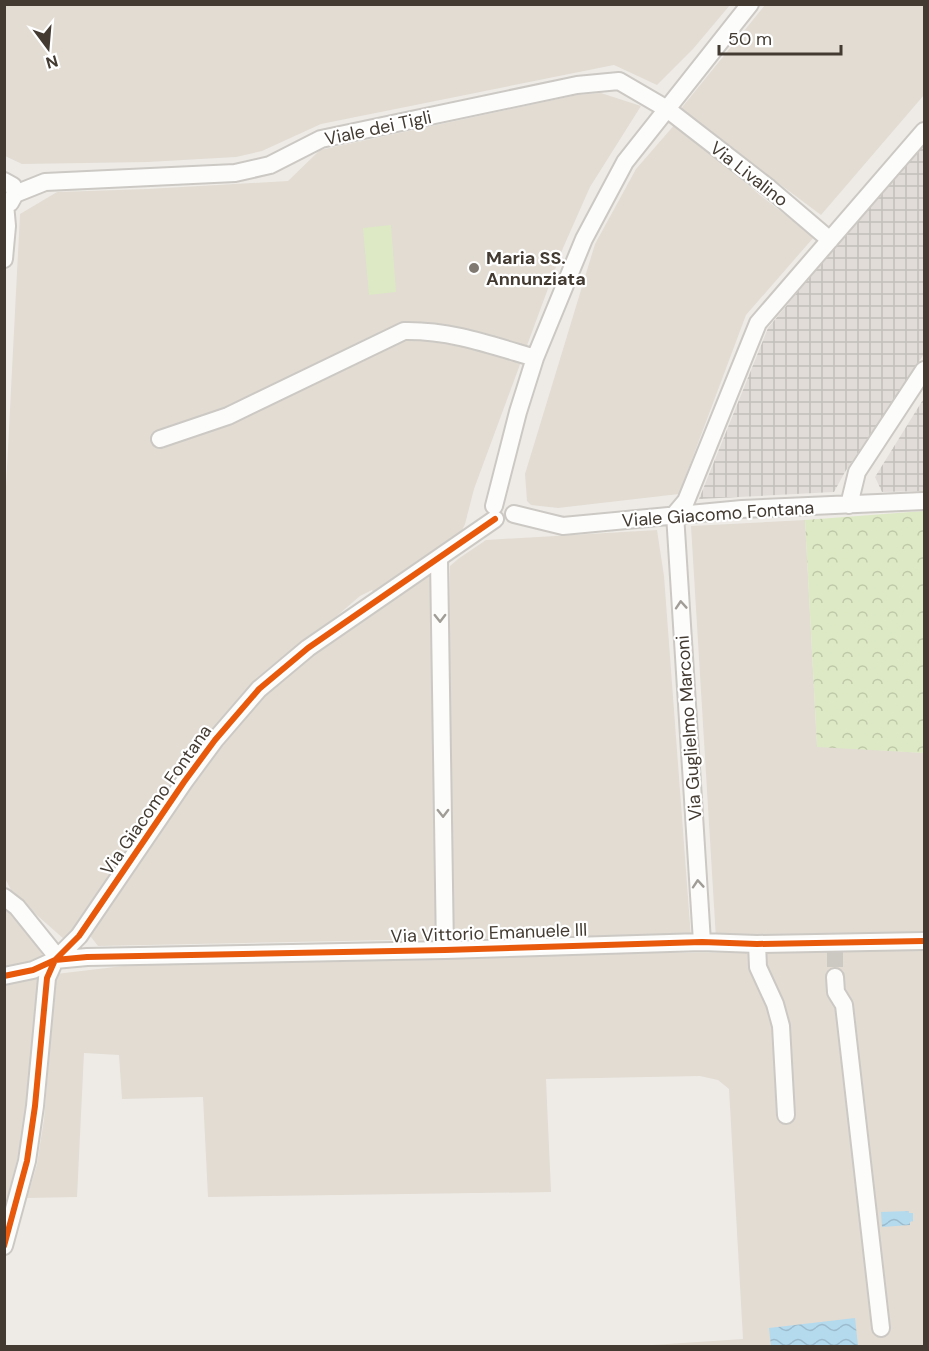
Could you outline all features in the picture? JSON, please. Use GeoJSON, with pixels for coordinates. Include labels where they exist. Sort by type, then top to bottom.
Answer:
{"type":"FeatureCollection","features":[{"type":"Feature","properties":{"kind":"street"},"geometry":{"type":"LineString","coordinates":[[494,513],[518,412],[535,358],[584,239],[625,162],[750,4]]}},
{"type":"Feature","properties":{"kind":"street","name":"Viale dei Tigli"},"geometry":{"type":"LineString","coordinates":[[7,196],[45,182],[235,173],[270,165],[321,139],[577,85],[619,81],[667,109]]}},
{"type":"Feature","properties":{"kind":"street","name":"Via Livalino"},"geometry":{"type":"LineString","coordinates":[[667,109],[769,188],[830,240]]}},
{"type":"Feature","properties":{"kind":"street"},"geometry":{"type":"LineString","coordinates":[[675,514],[686,501],[758,323],[924,131]]}},
{"type":"Feature","properties":{"kind":"street"},"geometry":{"type":"LineString","coordinates":[[4,259],[7,196]]}},
{"type":"Feature","properties":{"kind":"street"},"geometry":{"type":"LineString","coordinates":[[160,439],[228,416],[404,331],[429,330],[452,334],[535,358]]}},
{"type":"Feature","properties":{"kind":"street"},"geometry":{"type":"LineString","coordinates":[[849,505],[857,472],[924,370]]}},
{"type":"Feature","properties":{"kind":"street","name":"Viale Giacomo Fontana"},"geometry":{"type":"LineString","coordinates":[[494,513],[501,523],[507,522],[514,514],[563,526],[742,509],[924,501]]}},
{"type":"Feature","properties":{"kind":"street","name":"Via Giacomo Fontana"},"geometry":{"type":"LineString","coordinates":[[55,960],[79,936],[184,782],[245,704],[282,668],[308,648],[439,559],[494,513]]}},
{"type":"Feature","properties":{"kind":"street","name":"Via Guglielmo Marconi"},"geometry":{"type":"LineString","coordinates":[[675,514],[702,942]]}},
{"type":"Feature","properties":{"kind":"street"},"geometry":{"type":"LineString","coordinates":[[439,559],[445,950]]}},
{"type":"Feature","properties":{"kind":"street"},"geometry":{"type":"LineString","coordinates":[[4,897],[17,907],[54,953],[55,960],[47,978],[35,1106],[27,1161],[4,1246]]}},
{"type":"Feature","properties":{"kind":"street","name":"Via Vittorio Emanuele III"},"geometry":{"type":"LineString","coordinates":[[55,960],[87,957],[702,942],[835,947],[924,941]]}},
{"type":"Feature","properties":{"kind":"street"},"geometry":{"type":"LineString","coordinates":[[757,944],[758,967],[775,1004],[781,1026],[786,1115]]}},
{"type":"Feature","properties":{"kind":"street"},"geometry":{"type":"LineString","coordinates":[[4,976],[33,970],[55,960]]}},
{"type":"Feature","properties":{"kind":"street"},"geometry":{"type":"LineString","coordinates":[[835,977],[836,992],[844,1005],[881,1328]]}},
{"type":"Feature","properties":{"kind":"shaded area"},"geometry":{"type":"Polygon","coordinates":[[[5,4],[730,5],[693,49],[657,85],[614,65],[321,124],[262,151],[236,157],[148,162],[22,164],[5,156],[5,4]]]}},
{"type":"Feature","properties":{"kind":"shaded area"},"geometry":{"type":"Polygon","coordinates":[[[765,5],[924,5],[924,95],[821,215],[777,182],[719,145],[679,111],[765,5]]]}},
{"type":"Feature","properties":{"kind":"shaded area"},"geometry":{"type":"Polygon","coordinates":[[[601,93],[641,106],[590,187],[563,248],[457,541],[374,593],[372,590],[360,596],[265,671],[252,684],[145,827],[65,940],[13,894],[4,876],[4,526],[20,214],[57,192],[288,181],[320,150],[577,95],[601,93]]]}},
{"type":"Feature","properties":{"kind":"shaded area"},"geometry":{"type":"Polygon","coordinates":[[[676,123],[761,196],[814,237],[746,315],[679,494],[558,508],[531,505],[527,501],[525,474],[595,244],[636,169],[676,123]]]}},
{"type":"Feature","properties":{"kind":"shaded area"},"geometry":{"type":"Polygon","coordinates":[[[924,139],[924,354],[834,492],[699,499],[768,328],[924,139]]]}},
{"type":"Feature","properties":{"kind":"shaded area"},"geometry":{"type":"Polygon","coordinates":[[[924,398],[924,491],[882,492],[875,477],[924,398]]]}},
{"type":"Feature","properties":{"kind":"shaded area"},"geometry":{"type":"Polygon","coordinates":[[[805,520],[817,746],[924,753],[924,935],[716,939],[691,526],[805,520]]]}},
{"type":"Feature","properties":{"kind":"shaded area"},"geometry":{"type":"Polygon","coordinates":[[[657,530],[664,576],[691,938],[453,938],[448,651],[450,566],[486,540],[657,530]]]}},
{"type":"Feature","properties":{"kind":"shaded area"},"geometry":{"type":"Polygon","coordinates":[[[432,574],[440,939],[98,946],[91,937],[92,930],[217,747],[273,682],[362,616],[432,574]]]}},
{"type":"Feature","properties":{"kind":"shaded area"},"geometry":{"type":"Polygon","coordinates":[[[4,904],[17,916],[44,957],[4,970],[4,904]]]}},
{"type":"Feature","properties":{"kind":"shaded area"},"geometry":{"type":"Polygon","coordinates":[[[924,948],[924,1346],[637,1346],[743,1339],[729,1089],[718,1080],[700,1076],[546,1079],[551,1192],[208,1197],[203,1097],[122,1099],[119,1055],[84,1053],[77,1197],[27,1198],[37,1164],[44,1119],[56,974],[140,964],[544,954],[871,951],[924,948]]]}},
{"type":"Feature","properties":{"kind":"shaded area"},"geometry":{"type":"Polygon","coordinates":[[[36,975],[40,992],[24,1132],[5,1208],[5,981],[36,975]]]}},
{"type":"Feature","properties":{"kind":"green space"},"geometry":{"type":"Polygon","coordinates":[[[391,225],[396,292],[369,295],[363,228],[391,225]]]}},
{"type":"Feature","properties":{"kind":"green space"},"geometry":{"type":"Polygon","coordinates":[[[924,511],[924,753],[817,747],[805,520],[924,511]]]}},
{"type":"Feature","properties":{"kind":"water"},"geometry":{"type":"Polygon","coordinates":[[[909,1211],[913,1213],[913,1221],[910,1225],[882,1227],[881,1212],[909,1211]]]}},
{"type":"Feature","properties":{"kind":"water"},"geometry":{"type":"Polygon","coordinates":[[[855,1318],[858,1346],[771,1346],[769,1328],[855,1318]]]}},
{"type":"Feature","properties":{"kind":"tunnel"},"geometry":{"type":"LineString","coordinates":[[835,951],[835,977]]}},
{"type":"Feature","properties":{"kind":"cycle path"},"geometry":{"type":"LineString","coordinates":[[4,1246],[27,1161],[35,1106],[47,978],[55,960],[79,936],[184,782],[215,740],[259,689],[308,648],[495,519]]}},
{"type":"Feature","properties":{"kind":"cycle path"},"geometry":{"type":"LineString","coordinates":[[4,976],[33,970],[55,960],[87,957],[702,942],[757,944],[924,941]]}},
{"type":"Feature","properties":{"kind":"place","name":"Maria SS. Annunziata"},"geometry":{"type":"Point","coordinates":[474,268]}}]}
